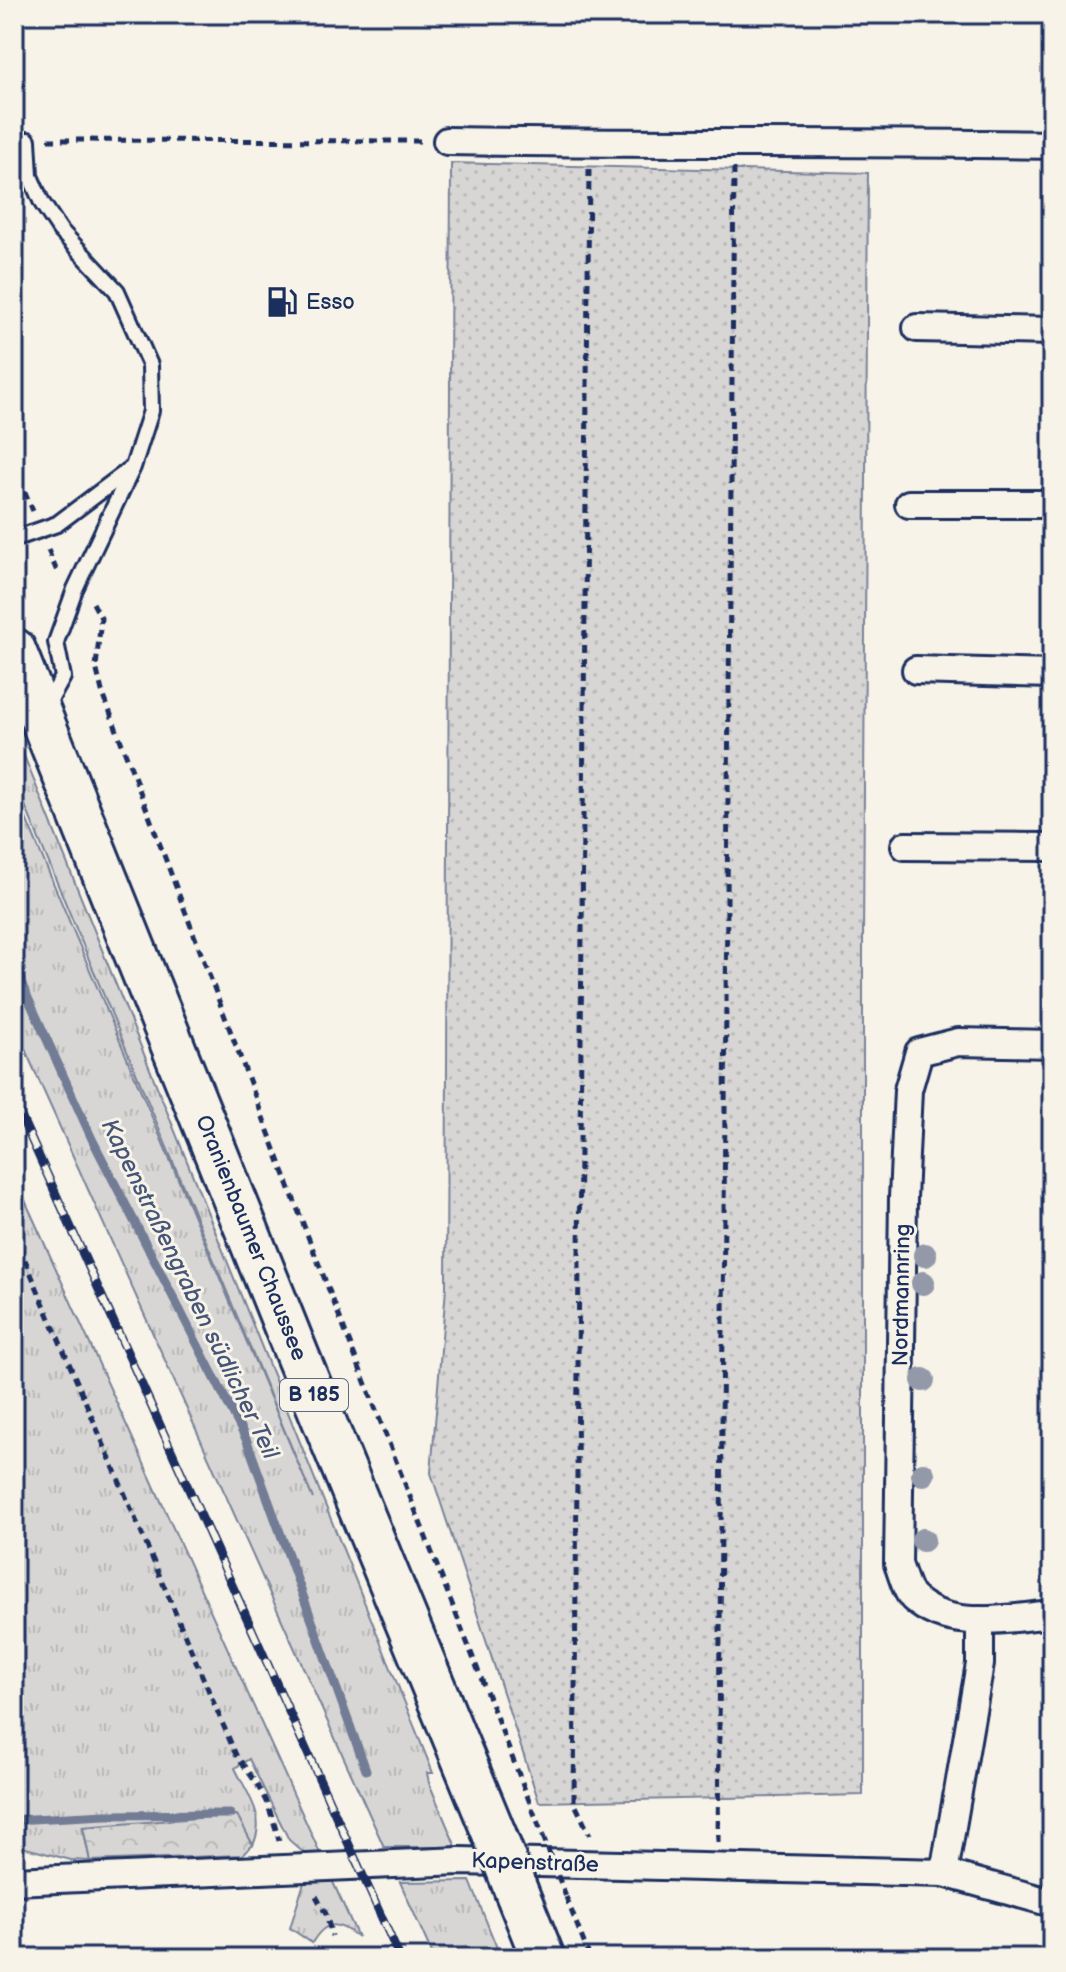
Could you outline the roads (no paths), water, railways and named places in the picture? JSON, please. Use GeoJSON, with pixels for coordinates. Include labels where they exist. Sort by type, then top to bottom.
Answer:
{"type":"FeatureCollection","features":[{"type":"Feature","properties":{"kind":"main road","name":"Oranienbaumer Chaussee"},"geometry":{"type":"LineString","coordinates":[[14,650],[543,1958]]}},
{"type":"Feature","properties":{"kind":"street"},"geometry":{"type":"LineString","coordinates":[[447,141],[590,144],[878,141],[1052,145]]}},
{"type":"Feature","properties":{"kind":"street"},"geometry":{"type":"LineString","coordinates":[[917,328],[1052,331]]}},
{"type":"Feature","properties":{"kind":"street"},"geometry":{"type":"LineString","coordinates":[[909,504],[1052,504]]}},
{"type":"Feature","properties":{"kind":"street"},"geometry":{"type":"LineString","coordinates":[[916,670],[1052,674]]}},
{"type":"Feature","properties":{"kind":"street"},"geometry":{"type":"LineString","coordinates":[[905,846],[1052,847]]}},
{"type":"Feature","properties":{"kind":"street","name":"Nordmannring"},"geometry":{"type":"LineString","coordinates":[[1052,1044],[958,1042],[919,1052],[908,1090],[903,1198],[898,1564],[912,1597],[943,1616],[980,1620],[1052,1614]]}},
{"type":"Feature","properties":{"kind":"street"},"geometry":{"type":"LineString","coordinates":[[944,1873],[980,1664],[980,1620]]}},
{"type":"Feature","properties":{"kind":"street","name":"Kapenstraße"},"geometry":{"type":"LineString","coordinates":[[14,1881],[460,1861],[944,1873],[1052,1903]]}},
{"type":"Feature","properties":{"kind":"lane"},"geometry":{"type":"LineString","coordinates":[[21,140],[30,176],[42,203],[60,230],[117,291],[150,365],[151,411],[133,467],[75,589],[56,642],[63,677],[41,716]]}},
{"type":"Feature","properties":{"kind":"lane"},"geometry":{"type":"LineString","coordinates":[[14,539],[57,524],[133,467]]}},
{"type":"Feature","properties":{"kind":"waterway","name":"Kapenstraßengraben südlicher Teil"},"geometry":{"type":"LineString","coordinates":[[14,967],[92,1139],[247,1441],[366,1770]]}},
{"type":"Feature","properties":{"kind":"waterway","name":"Kapenstraßengraben südlicher Teil"},"geometry":{"type":"LineString","coordinates":[[14,1820],[105,1815],[230,1814]]}},
{"type":"Feature","properties":{"kind":"railway"},"geometry":{"type":"LineString","coordinates":[[14,1101],[400,1958]]}},
{"type":"Feature","properties":{"kind":"place","name":"Esso"},"geometry":{"type":"Point","coordinates":[282,302]}}]}
